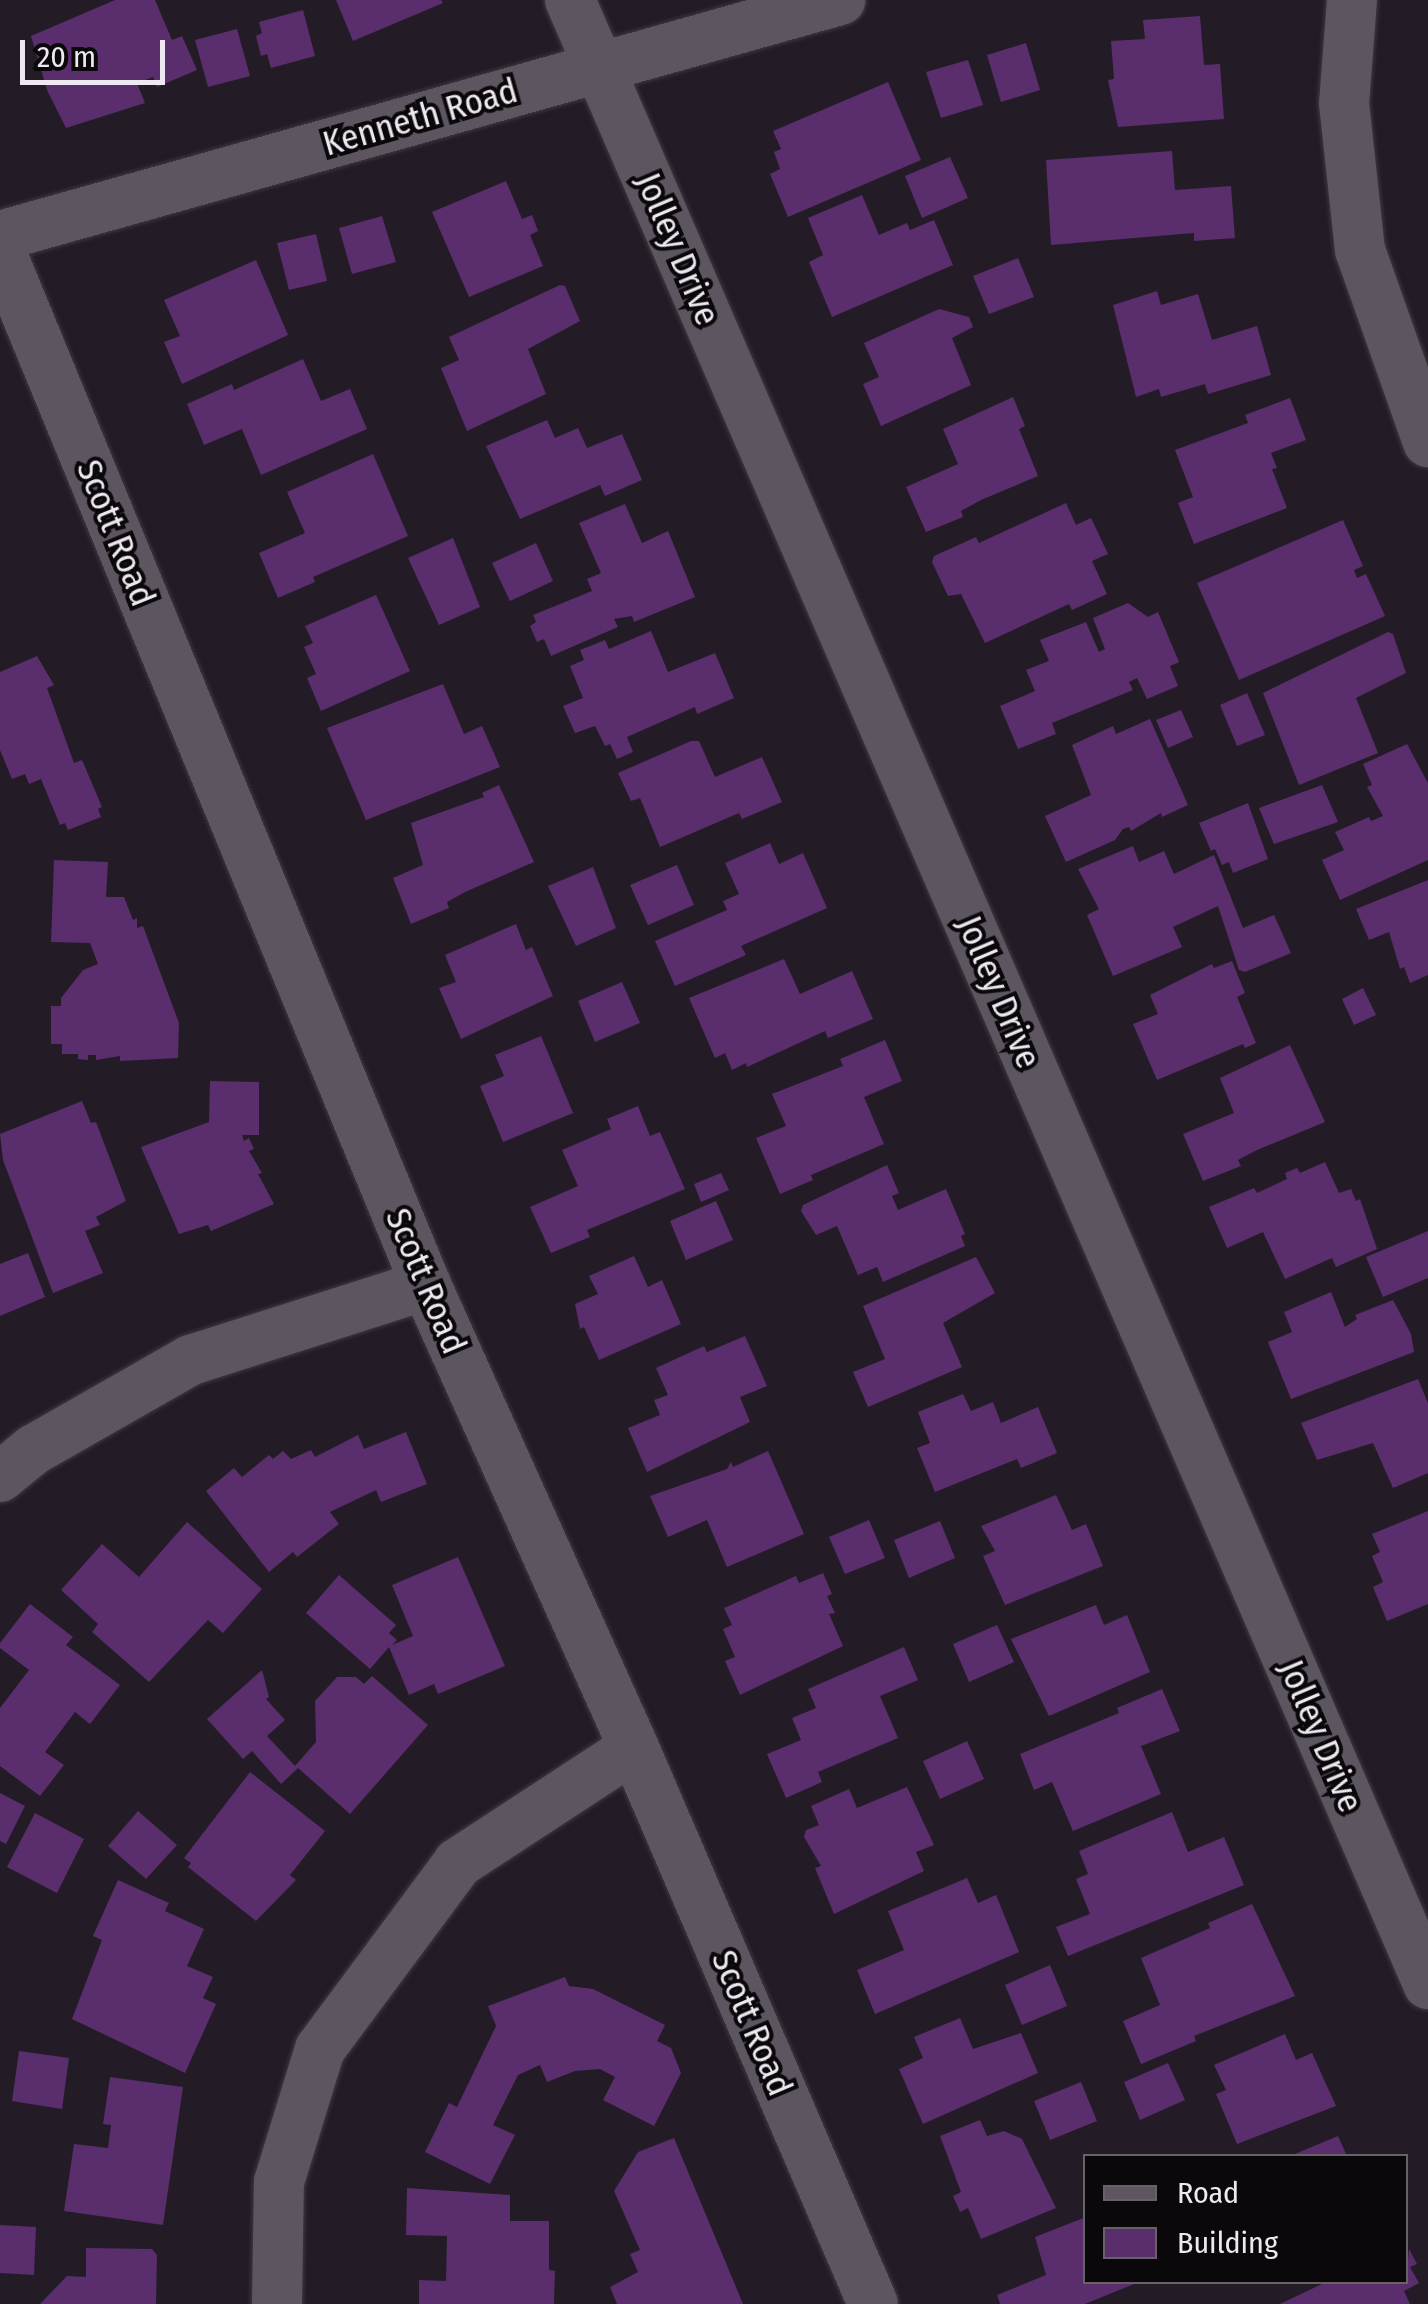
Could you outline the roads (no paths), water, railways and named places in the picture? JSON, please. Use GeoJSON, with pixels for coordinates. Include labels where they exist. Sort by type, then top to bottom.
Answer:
{"type":"FeatureCollection","features":[{"type":"Feature","properties":{"kind":"street","name":"Jolley Drive"},"geometry":{"type":"LineString","coordinates":[[570,0],[1428,1984]]}},
{"type":"Feature","properties":{"kind":"street","name":"Kenneth Road"},"geometry":{"type":"LineString","coordinates":[[0,236],[840,0]]}},
{"type":"Feature","properties":{"kind":"street"},"geometry":{"type":"LineString","coordinates":[[1352,0],[1344,104],[1360,250],[1428,442]]}},
{"type":"Feature","properties":{"kind":"street","name":"Scott Road"},"geometry":{"type":"LineString","coordinates":[[0,250],[426,1285],[634,1748],[873,2304]]}},
{"type":"Feature","properties":{"kind":"street"},"geometry":{"type":"LineString","coordinates":[[0,1476],[33,1450],[190,1360],[426,1285]]}},
{"type":"Feature","properties":{"kind":"street"},"geometry":{"type":"LineString","coordinates":[[277,2304],[279,2182],[320,2049],[458,1862],[634,1748]]}}]}
